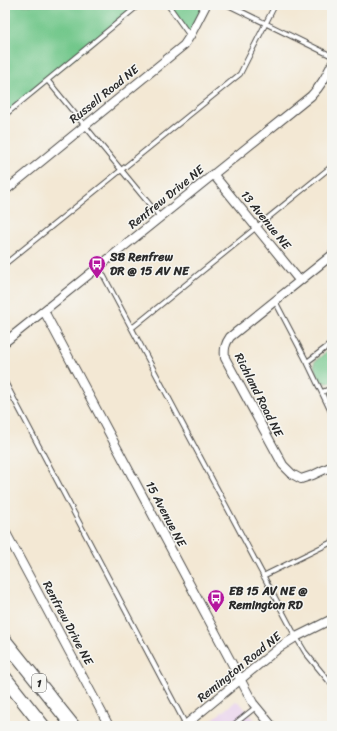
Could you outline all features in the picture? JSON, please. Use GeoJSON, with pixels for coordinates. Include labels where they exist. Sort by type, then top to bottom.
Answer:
{"type":"FeatureCollection","features":[{"type":"Feature","properties":{"kind":"highway","name":"1"},"geometry":{"type":"LineString","coordinates":[[5,641],[73,726]]}},
{"type":"Feature","properties":{"kind":"highway","name":"1"},"geometry":{"type":"LineString","coordinates":[[5,678],[43,726]]}},
{"type":"Feature","properties":{"kind":"street","name":"Russell Road NE"},"geometry":{"type":"LineString","coordinates":[[5,191],[184,45],[206,5]]}},
{"type":"Feature","properties":{"kind":"street","name":"Renfrew Drive NE"},"geometry":{"type":"LineString","coordinates":[[5,342],[311,96],[324,81],[332,64]]}},
{"type":"Feature","properties":{"kind":"street","name":"13 Avenue NE"},"geometry":{"type":"LineString","coordinates":[[213,174],[299,280]]}},
{"type":"Feature","properties":{"kind":"street","name":"Richland Road NE"},"geometry":{"type":"LineString","coordinates":[[332,255],[230,337],[225,344],[225,358],[282,465],[292,474],[301,479],[332,466]]}},
{"type":"Feature","properties":{"kind":"street","name":"15 Avenue NE"},"geometry":{"type":"LineString","coordinates":[[44,311],[240,680],[256,707],[272,726]]}},
{"type":"Feature","properties":{"kind":"street","name":"Renfrew Drive NE"},"geometry":{"type":"LineString","coordinates":[[5,531],[109,726]]}},
{"type":"Feature","properties":{"kind":"street","name":"Remington Road NE"},"geometry":{"type":"LineString","coordinates":[[185,725],[280,648],[296,637],[332,619]]}},
{"type":"Feature","properties":{"kind":"lane"},"geometry":{"type":"LineString","coordinates":[[5,115],[140,5]]}},
{"type":"Feature","properties":{"kind":"lane"},"geometry":{"type":"LineString","coordinates":[[168,5],[190,36]]}},
{"type":"Feature","properties":{"kind":"lane"},"geometry":{"type":"LineString","coordinates":[[228,5],[332,56]]}},
{"type":"Feature","properties":{"kind":"lane"},"geometry":{"type":"LineString","coordinates":[[5,264],[240,74],[275,5]]}},
{"type":"Feature","properties":{"kind":"lane"},"geometry":{"type":"LineString","coordinates":[[48,80],[160,217]]}},
{"type":"Feature","properties":{"kind":"lane"},"geometry":{"type":"LineString","coordinates":[[132,328],[332,166]]}},
{"type":"Feature","properties":{"kind":"lane"},"geometry":{"type":"LineString","coordinates":[[99,266],[296,637],[305,652],[332,685]]}},
{"type":"Feature","properties":{"kind":"lane"},"geometry":{"type":"LineString","coordinates":[[275,301],[332,414]]}},
{"type":"Feature","properties":{"kind":"lane"},"geometry":{"type":"LineString","coordinates":[[307,362],[332,343]]}},
{"type":"Feature","properties":{"kind":"lane"},"geometry":{"type":"LineString","coordinates":[[5,382],[185,725]]}},
{"type":"Feature","properties":{"kind":"lane"},"geometry":{"type":"LineString","coordinates":[[322,392],[332,388]]}},
{"type":"Feature","properties":{"kind":"lane"},"geometry":{"type":"LineString","coordinates":[[263,576],[332,542]]}},
{"type":"Feature","properties":{"kind":"lane"},"geometry":{"type":"LineString","coordinates":[[232,726],[256,707]]}},
{"type":"Feature","properties":{"kind":"lane"},"geometry":{"type":"LineString","coordinates":[[238,721],[243,726]]}},
{"type":"Feature","properties":{"kind":"shaded area"},"geometry":{"type":"Polygon","coordinates":[[[236,701],[240,703],[260,726],[204,726],[236,701]]]}},
{"type":"Feature","properties":{"kind":"green space"},"geometry":{"type":"Polygon","coordinates":[[[5,5],[139,5],[5,115],[5,5]]]}},
{"type":"Feature","properties":{"kind":"green space"},"geometry":{"type":"Polygon","coordinates":[[[168,5],[206,5],[190,36],[168,5]]]}},
{"type":"Feature","properties":{"kind":"green space"},"geometry":{"type":"Polygon","coordinates":[[[332,347],[332,382],[328,383],[321,381],[318,378],[314,362],[332,347]]]}},
{"type":"Feature","properties":{"kind":"place","name":"SB Renfrew DR @ 15 AV NE"},"geometry":{"type":"Point","coordinates":[97,279]}},
{"type":"Feature","properties":{"kind":"place","name":"EB 15 AV NE @ Remington RD"},"geometry":{"type":"Point","coordinates":[216,613]}}]}
